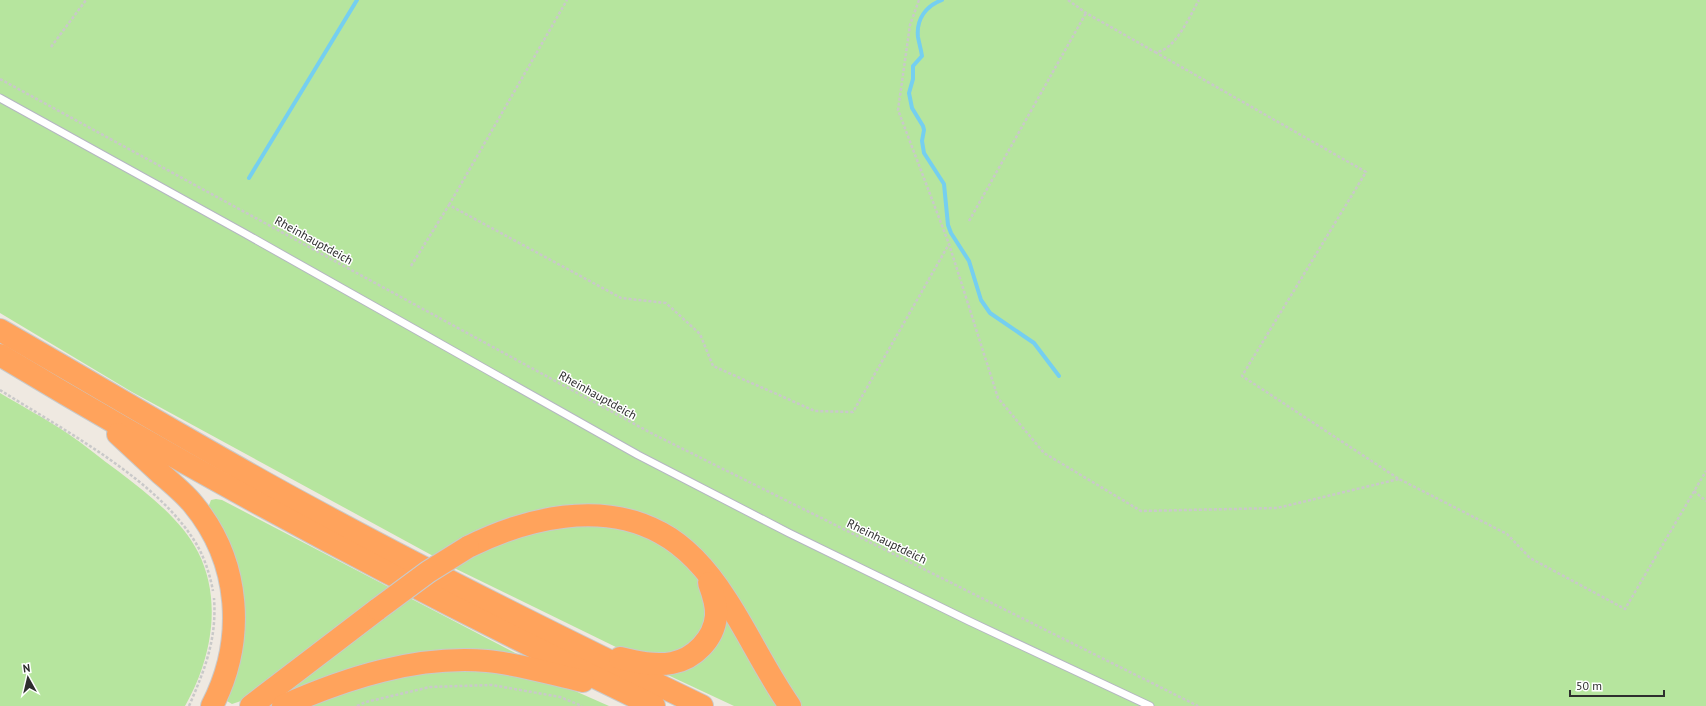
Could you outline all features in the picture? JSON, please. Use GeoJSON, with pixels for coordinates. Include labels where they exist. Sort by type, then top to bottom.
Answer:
{"type":"FeatureCollection","features":[{"type":"Feature","properties":{"kind":"highway"},"geometry":{"type":"LineString","coordinates":[[0,330],[308,506],[454,584],[702,706]]}},
{"type":"Feature","properties":{"kind":"highway"},"geometry":{"type":"LineString","coordinates":[[0,355],[90,410],[304,527],[487,624],[654,706]]}},
{"type":"Feature","properties":{"kind":"highway"},"geometry":{"type":"LineString","coordinates":[[90,410],[182,492],[210,527],[217,541],[230,579],[234,617],[234,638],[231,658],[225,677],[212,706]]}},
{"type":"Feature","properties":{"kind":"highway"},"geometry":{"type":"LineString","coordinates":[[251,706],[428,572],[468,547],[501,532],[537,522],[577,516],[611,517],[637,522],[662,533],[683,548],[727,599],[768,674],[790,706]]}},
{"type":"Feature","properties":{"kind":"highway"},"geometry":{"type":"LineString","coordinates":[[584,649],[640,663],[657,664],[678,662],[694,654],[710,636],[716,617],[715,601],[705,573]]}},
{"type":"Feature","properties":{"kind":"highway"},"geometry":{"type":"LineString","coordinates":[[283,706],[331,686],[380,672],[429,662],[452,660],[504,663],[620,690]]}},
{"type":"Feature","properties":{"kind":"lane"},"geometry":{"type":"LineString","coordinates":[[0,98],[244,233],[638,455],[969,621],[1150,706]]}},
{"type":"Feature","properties":{"kind":"path"},"geometry":{"type":"LineString","coordinates":[[51,47],[86,0]]}},
{"type":"Feature","properties":{"kind":"path"},"geometry":{"type":"LineString","coordinates":[[411,266],[449,205],[567,0]]}},
{"type":"Feature","properties":{"kind":"path"},"geometry":{"type":"LineString","coordinates":[[919,0],[910,25],[898,110],[949,244],[998,398],[1044,454],[1141,511],[1277,508],[1399,479]]}},
{"type":"Feature","properties":{"kind":"path"},"geometry":{"type":"LineString","coordinates":[[1068,0],[1086,13],[1366,172],[1242,376],[1399,479],[1507,534],[1530,558],[1625,609],[1706,471]]}},
{"type":"Feature","properties":{"kind":"path"},"geometry":{"type":"LineString","coordinates":[[1155,52],[1166,49],[1175,41],[1199,0]]}},
{"type":"Feature","properties":{"kind":"path"},"geometry":{"type":"LineString","coordinates":[[969,221],[1086,13]]}},
{"type":"Feature","properties":{"kind":"path","name":"Rheinhauptdeich"},"geometry":{"type":"LineString","coordinates":[[0,79],[651,433],[1198,706]]}},
{"type":"Feature","properties":{"kind":"path"},"geometry":{"type":"LineString","coordinates":[[449,205],[621,298],[666,303],[700,334],[713,366],[815,411],[853,412],[949,244]]}},
{"type":"Feature","properties":{"kind":"path"},"geometry":{"type":"LineString","coordinates":[[0,390],[103,455],[148,489],[179,520],[197,545],[206,564],[212,587],[214,598],[214,619],[211,647],[206,667],[189,706]]}},
{"type":"Feature","properties":{"kind":"path"},"geometry":{"type":"LineString","coordinates":[[1694,491],[1706,501]]}},
{"type":"Feature","properties":{"kind":"path"},"geometry":{"type":"LineString","coordinates":[[357,706],[366,702],[430,687],[492,685],[560,697],[582,706]]}},
{"type":"Feature","properties":{"kind":"green space"},"geometry":{"type":"Polygon","coordinates":[[[0,0],[1706,0],[1706,706],[798,706],[732,595],[617,512],[435,557],[132,392],[0,313],[0,0]]]}},
{"type":"Feature","properties":{"kind":"green space"},"geometry":{"type":"Polygon","coordinates":[[[0,393],[80,442],[152,498],[173,518],[191,540],[206,571],[212,610],[211,630],[202,670],[185,706],[0,706],[0,393]]]}},
{"type":"Feature","properties":{"kind":"green space"},"geometry":{"type":"Polygon","coordinates":[[[211,500],[222,500],[521,656],[508,656],[289,697],[269,704],[265,704],[250,698],[232,704],[227,701],[226,698],[236,665],[208,508],[211,500]]]}},
{"type":"Feature","properties":{"kind":"green space"},"geometry":{"type":"Polygon","coordinates":[[[552,525],[635,528],[694,567],[708,602],[704,632],[676,655],[622,650],[448,565],[552,525]]]}},
{"type":"Feature","properties":{"kind":"green space"},"geometry":{"type":"Polygon","coordinates":[[[722,610],[782,706],[734,706],[657,670],[672,669],[722,610]]]}},
{"type":"Feature","properties":{"kind":"green space"},"geometry":{"type":"Polygon","coordinates":[[[432,670],[493,670],[566,687],[609,706],[305,706],[357,686],[432,670]]]}},
{"type":"Feature","properties":{"kind":"waterway"},"geometry":{"type":"LineString","coordinates":[[249,178],[357,0]]}},
{"type":"Feature","properties":{"kind":"waterway"},"geometry":{"type":"LineString","coordinates":[[942,0],[931,6],[920,19],[918,37],[922,56],[913,66],[913,79],[909,93],[912,108],[923,126],[924,130],[922,141],[924,153],[944,184],[948,225],[951,233],[969,261],[981,300],[990,313],[1034,343],[1059,376]]}}]}
